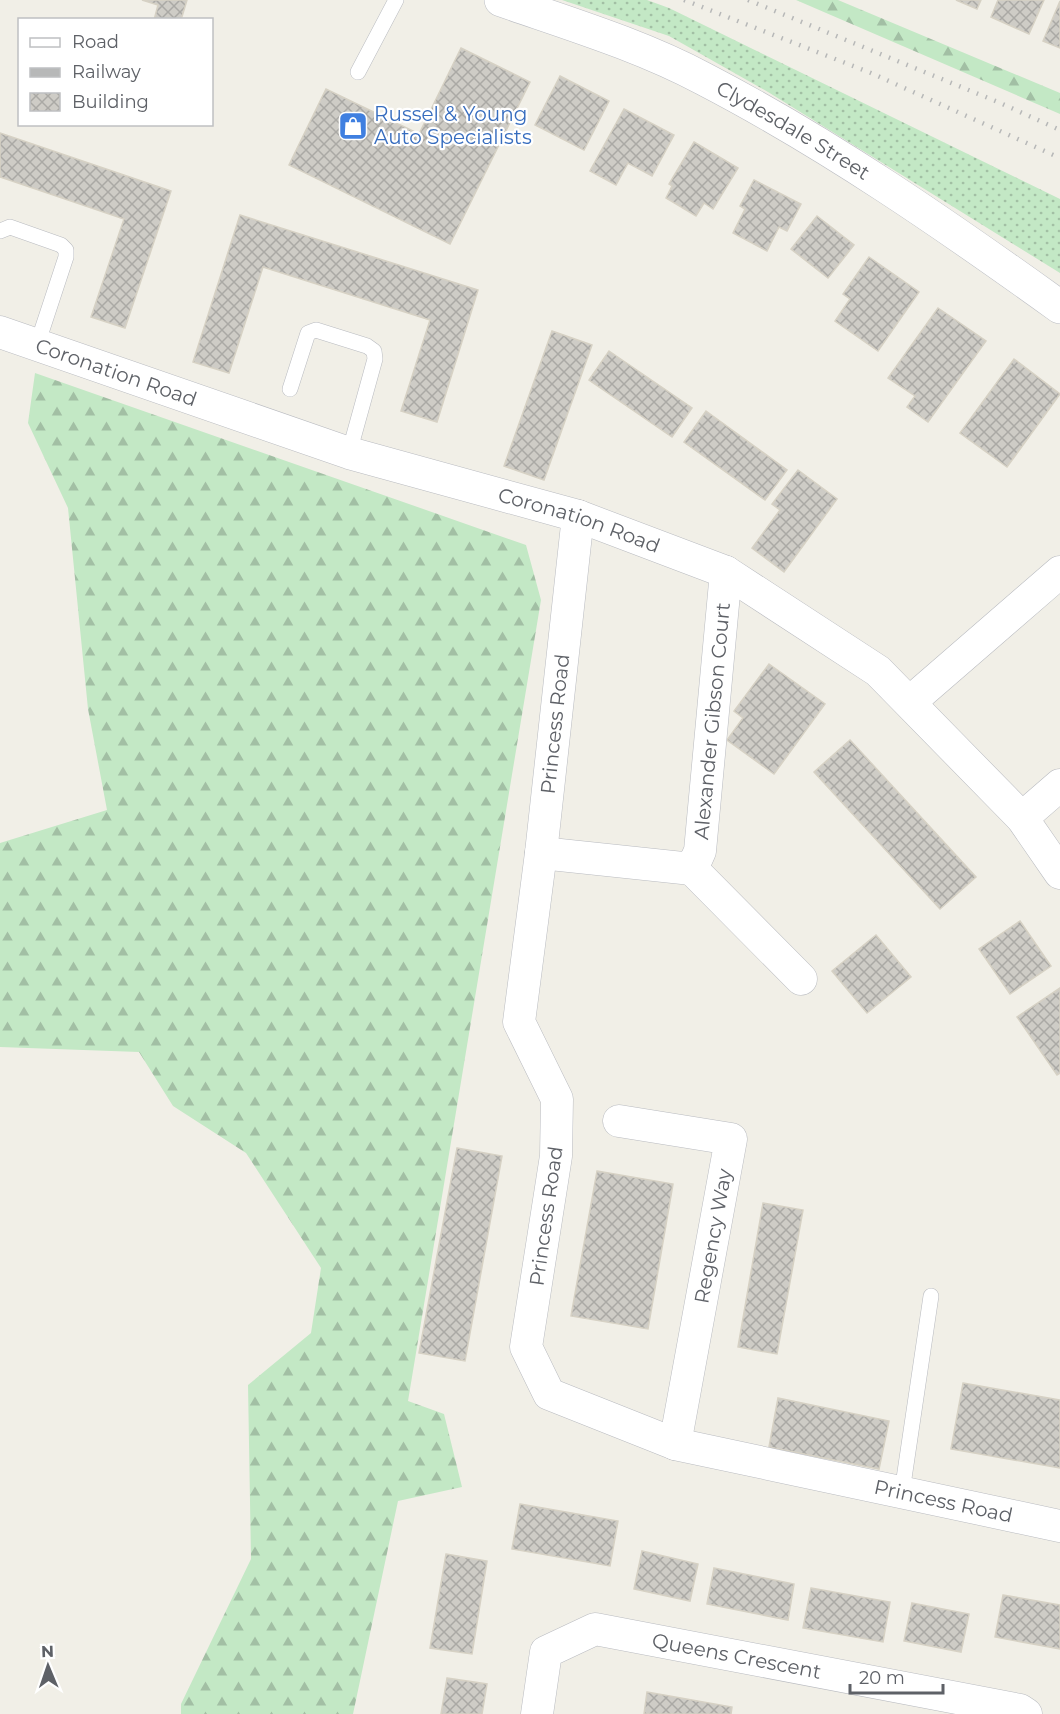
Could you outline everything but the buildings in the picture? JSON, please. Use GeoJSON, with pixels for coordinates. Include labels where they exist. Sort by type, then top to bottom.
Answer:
{"type":"FeatureCollection","features":[{"type":"Feature","properties":{"kind":"main road","name":"Clydesdale Street"},"geometry":{"type":"LineString","coordinates":[[501,0],[642,50],[704,79],[842,158],[1060,307]]}},
{"type":"Feature","properties":{"kind":"street","name":"Coronation Road"},"geometry":{"type":"LineString","coordinates":[[0,332],[349,453],[578,516],[726,572],[878,671],[1022,818],[1060,873]]}},
{"type":"Feature","properties":{"kind":"street","name":"Princess Road"},"geometry":{"type":"LineString","coordinates":[[578,516],[541,853],[519,1022],[557,1099],[556,1156],[526,1347],[549,1394],[675,1444],[1060,1526]]}},
{"type":"Feature","properties":{"kind":"street","name":"Alexander Gibson Court"},"geometry":{"type":"LineString","coordinates":[[692,869],[700,851],[726,572]]}},
{"type":"Feature","properties":{"kind":"street"},"geometry":{"type":"LineString","coordinates":[[910,702],[1060,572]]}},
{"type":"Feature","properties":{"kind":"street"},"geometry":{"type":"LineString","coordinates":[[1022,818],[1060,785]]}},
{"type":"Feature","properties":{"kind":"street"},"geometry":{"type":"LineString","coordinates":[[541,853],[692,869],[801,979]]}},
{"type":"Feature","properties":{"kind":"street","name":"Regency Way"},"geometry":{"type":"LineString","coordinates":[[619,1120],[731,1139],[675,1444]]}},
{"type":"Feature","properties":{"kind":"street","name":"Queens Crescent"},"geometry":{"type":"LineString","coordinates":[[537,1714],[546,1652],[595,1629],[1020,1710],[1026,1714]]}},
{"type":"Feature","properties":{"kind":"lane"},"geometry":{"type":"LineString","coordinates":[[358,72],[396,0]]}},
{"type":"Feature","properties":{"kind":"lane"},"geometry":{"type":"LineString","coordinates":[[0,231],[10,227],[61,244],[66,250],[66,257],[37,345]]}},
{"type":"Feature","properties":{"kind":"lane"},"geometry":{"type":"LineString","coordinates":[[290,389],[308,333],[316,330],[367,346],[374,351],[375,358],[349,453]]}},
{"type":"Feature","properties":{"kind":"lane"},"geometry":{"type":"LineString","coordinates":[[902,1492],[931,1296]]}},
{"type":"Feature","properties":{"kind":"green space"},"geometry":{"type":"Polygon","coordinates":[[[562,0],[647,0],[669,8],[1060,199],[1060,273],[768,92],[669,36],[562,0]]]}},
{"type":"Feature","properties":{"kind":"green space"},"geometry":{"type":"Polygon","coordinates":[[[796,0],[838,0],[1060,93],[1060,114],[796,0]]]}},
{"type":"Feature","properties":{"kind":"green space"},"geometry":{"type":"Polygon","coordinates":[[[35,373],[526,545],[541,600],[408,1401],[444,1414],[462,1487],[398,1501],[353,1714],[181,1714],[181,1704],[251,1559],[248,1385],[311,1333],[321,1268],[246,1153],[173,1106],[139,1052],[0,1047],[0,843],[107,810],[88,709],[68,508],[28,423],[35,373]]]}},
{"type":"Feature","properties":{"kind":"railway"},"geometry":{"type":"LineString","coordinates":[[684,0],[871,73],[1060,158]]}},
{"type":"Feature","properties":{"kind":"railway"},"geometry":{"type":"LineString","coordinates":[[748,0],[998,102],[1060,130]]}},
{"type":"Feature","properties":{"kind":"place","name":"Russel & Young Auto Specialists"},"geometry":{"type":"Point","coordinates":[353,126]}}]}
